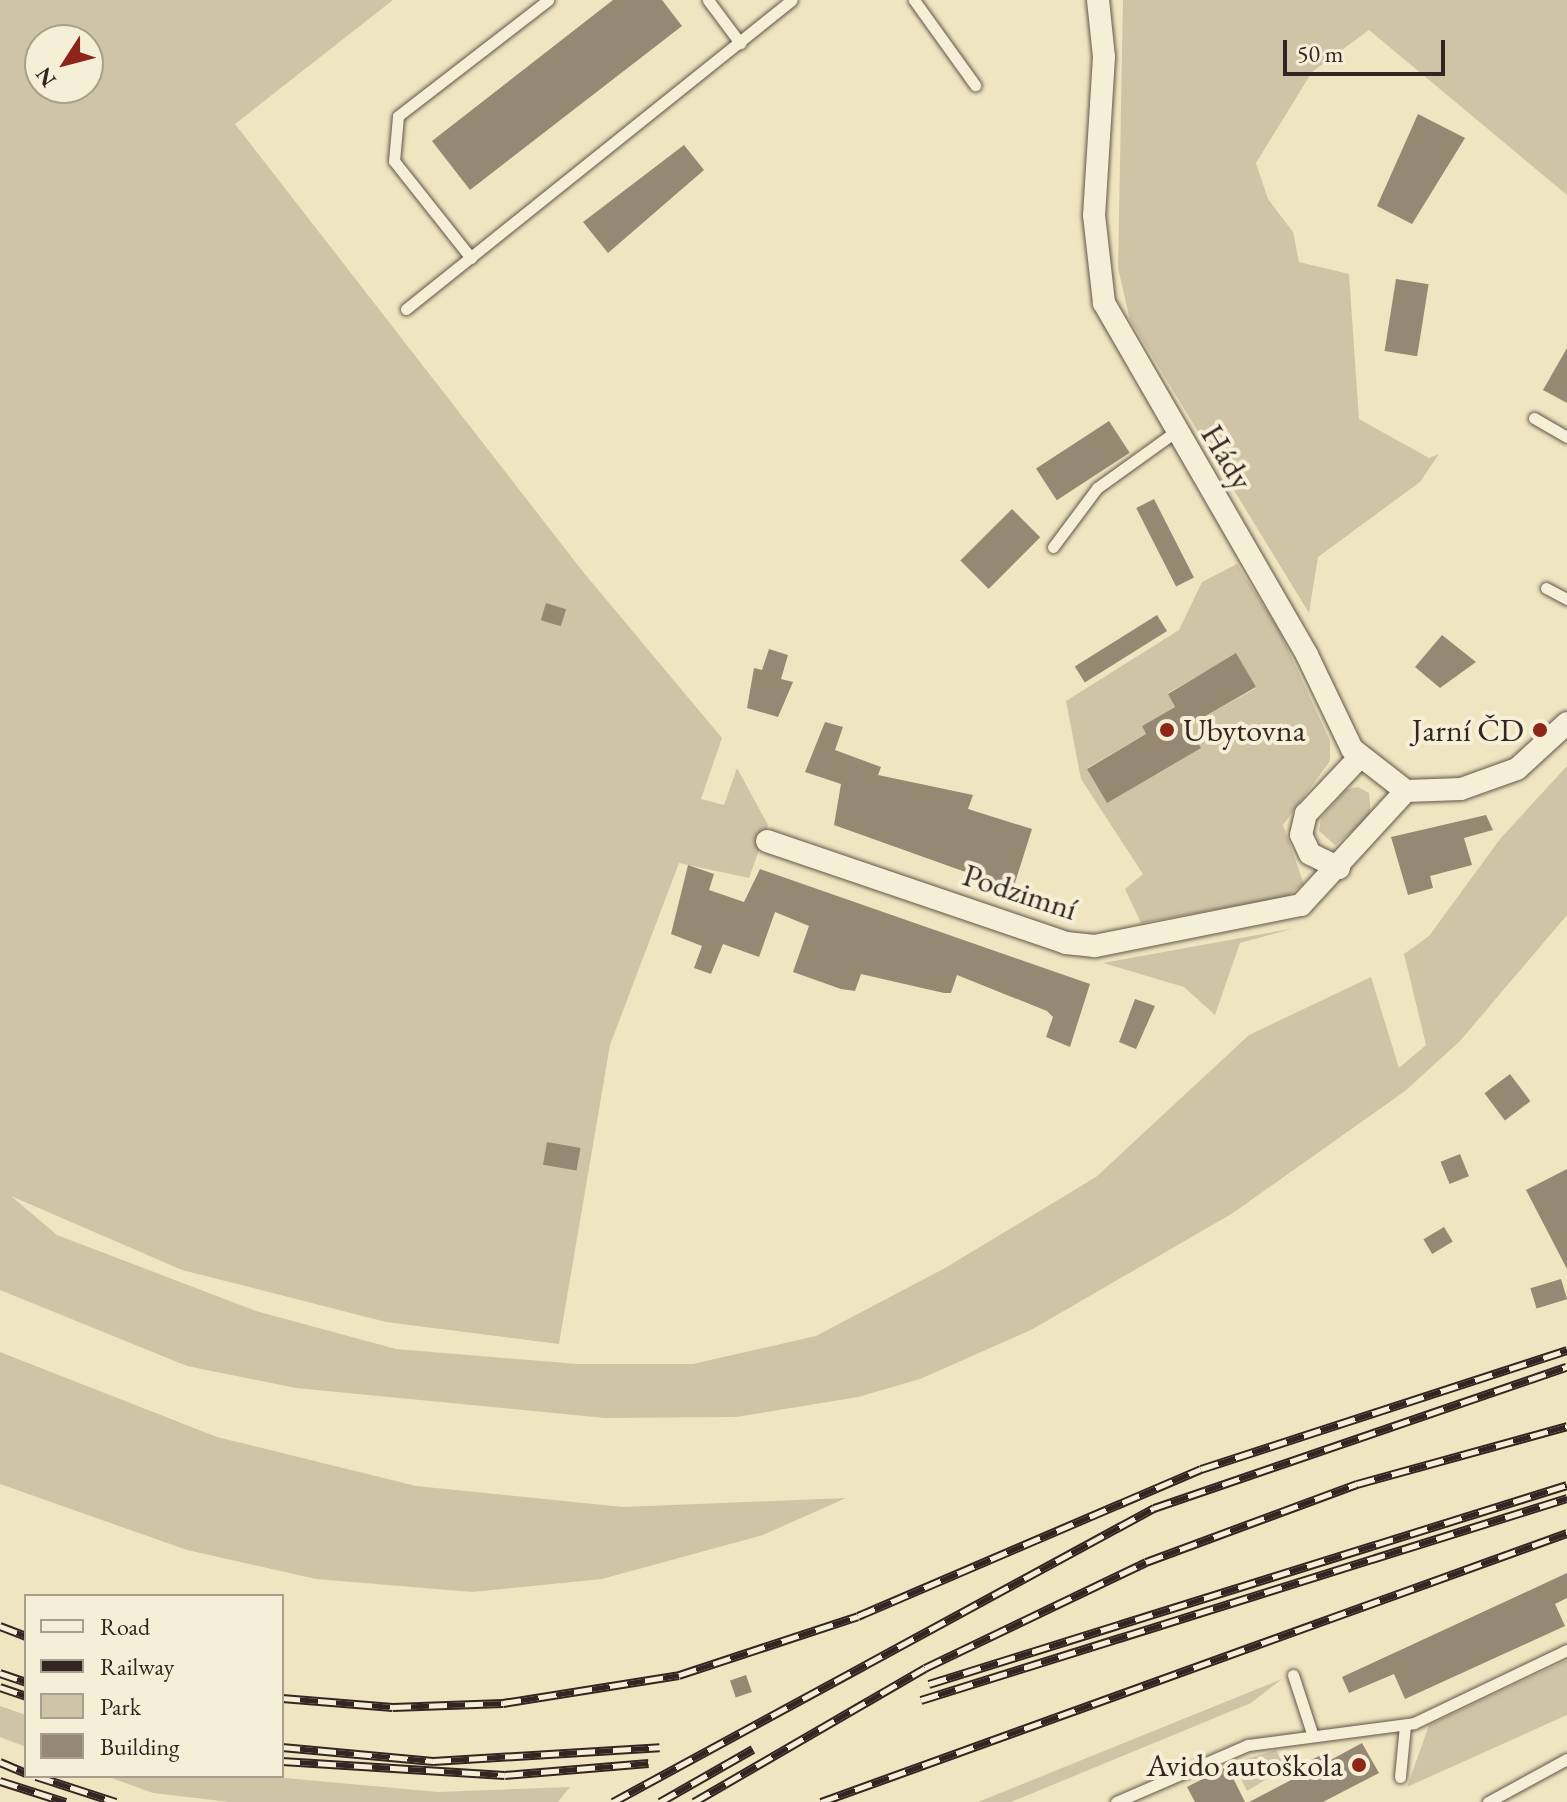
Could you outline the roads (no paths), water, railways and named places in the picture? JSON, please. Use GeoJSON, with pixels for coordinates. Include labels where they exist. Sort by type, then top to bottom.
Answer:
{"type":"FeatureCollection","features":[{"type":"Feature","properties":{"kind":"street","name":"Hády"},"geometry":{"type":"LineString","coordinates":[[1098,0],[1104,57],[1094,215],[1099,278],[1115,332],[1359,758],[1406,791]]}},
{"type":"Feature","properties":{"kind":"street"},"geometry":{"type":"LineString","coordinates":[[1406,791],[1461,789],[1517,769],[1567,723]]}},
{"type":"Feature","properties":{"kind":"street"},"geometry":{"type":"LineString","coordinates":[[1339,868],[1321,863],[1301,835],[1306,814],[1359,758]]}},
{"type":"Feature","properties":{"kind":"street","name":"Podzimní"},"geometry":{"type":"LineString","coordinates":[[767,841],[1080,946],[1285,912],[1313,896],[1406,791]]}},
{"type":"Feature","properties":{"kind":"lane"},"geometry":{"type":"LineString","coordinates":[[471,258],[394,161],[398,116],[548,0]]}},
{"type":"Feature","properties":{"kind":"lane"},"geometry":{"type":"LineString","coordinates":[[708,0],[740,43]]}},
{"type":"Feature","properties":{"kind":"lane"},"geometry":{"type":"LineString","coordinates":[[406,309],[792,0]]}},
{"type":"Feature","properties":{"kind":"lane"},"geometry":{"type":"LineString","coordinates":[[914,0],[975,85]]}},
{"type":"Feature","properties":{"kind":"lane"},"geometry":{"type":"LineString","coordinates":[[1534,418],[1567,437]]}},
{"type":"Feature","properties":{"kind":"lane"},"geometry":{"type":"LineString","coordinates":[[1053,547],[1097,488],[1175,432]]}},
{"type":"Feature","properties":{"kind":"lane"},"geometry":{"type":"LineString","coordinates":[[1546,588],[1567,599]]}},
{"type":"Feature","properties":{"kind":"lane"},"geometry":{"type":"LineString","coordinates":[[1116,1802],[1248,1745],[1312,1733],[1405,1725],[1567,1650]]}},
{"type":"Feature","properties":{"kind":"lane"},"geometry":{"type":"LineString","coordinates":[[1293,1675],[1312,1733]]}},
{"type":"Feature","properties":{"kind":"lane"},"geometry":{"type":"LineString","coordinates":[[1400,1777],[1405,1725]]}},
{"type":"Feature","properties":{"kind":"lane"},"geometry":{"type":"LineString","coordinates":[[1488,1802],[1567,1759]]}},
{"type":"Feature","properties":{"kind":"railway"},"geometry":{"type":"LineString","coordinates":[[284,1698],[393,1707],[503,1703],[679,1675],[858,1616],[1201,1469],[1567,1350]]}},
{"type":"Feature","properties":{"kind":"railway"},"geometry":{"type":"LineString","coordinates":[[613,1802],[1154,1508],[1567,1367]]}},
{"type":"Feature","properties":{"kind":"railway"},"geometry":{"type":"LineString","coordinates":[[694,1802],[925,1668],[1146,1562],[1357,1484],[1567,1426]]}},
{"type":"Feature","properties":{"kind":"railway"},"geometry":{"type":"LineString","coordinates":[[929,1684],[1567,1485]]}},
{"type":"Feature","properties":{"kind":"railway"},"geometry":{"type":"LineString","coordinates":[[921,1700],[1567,1498]]}},
{"type":"Feature","properties":{"kind":"railway"},"geometry":{"type":"LineString","coordinates":[[821,1802],[1567,1533]]}},
{"type":"Feature","properties":{"kind":"railway"},"geometry":{"type":"LineString","coordinates":[[0,1626],[24,1635]]}},
{"type":"Feature","properties":{"kind":"railway"},"geometry":{"type":"LineString","coordinates":[[0,1673],[24,1681]]}},
{"type":"Feature","properties":{"kind":"railway"},"geometry":{"type":"LineString","coordinates":[[0,1687],[24,1695]]}},
{"type":"Feature","properties":{"kind":"railway"},"geometry":{"type":"LineString","coordinates":[[284,1747],[433,1761],[660,1747]]}},
{"type":"Feature","properties":{"kind":"railway"},"geometry":{"type":"LineString","coordinates":[[660,1802],[753,1749]]}},
{"type":"Feature","properties":{"kind":"railway"},"geometry":{"type":"LineString","coordinates":[[284,1761],[505,1775],[649,1763]]}},
{"type":"Feature","properties":{"kind":"railway"},"geometry":{"type":"LineString","coordinates":[[0,1762],[24,1772]]}},
{"type":"Feature","properties":{"kind":"railway"},"geometry":{"type":"LineString","coordinates":[[42,1778],[116,1802]]}},
{"type":"Feature","properties":{"kind":"railway"},"geometry":{"type":"LineString","coordinates":[[0,1781],[66,1802]]}},
{"type":"Feature","properties":{"kind":"place","name":"Ubytovna"},"geometry":{"type":"Point","coordinates":[1167,730]}},
{"type":"Feature","properties":{"kind":"place","name":"Jarní ČD"},"geometry":{"type":"Point","coordinates":[1540,730]}},
{"type":"Feature","properties":{"kind":"place","name":"Avido autoškola"},"geometry":{"type":"Point","coordinates":[1359,1765]}}]}
